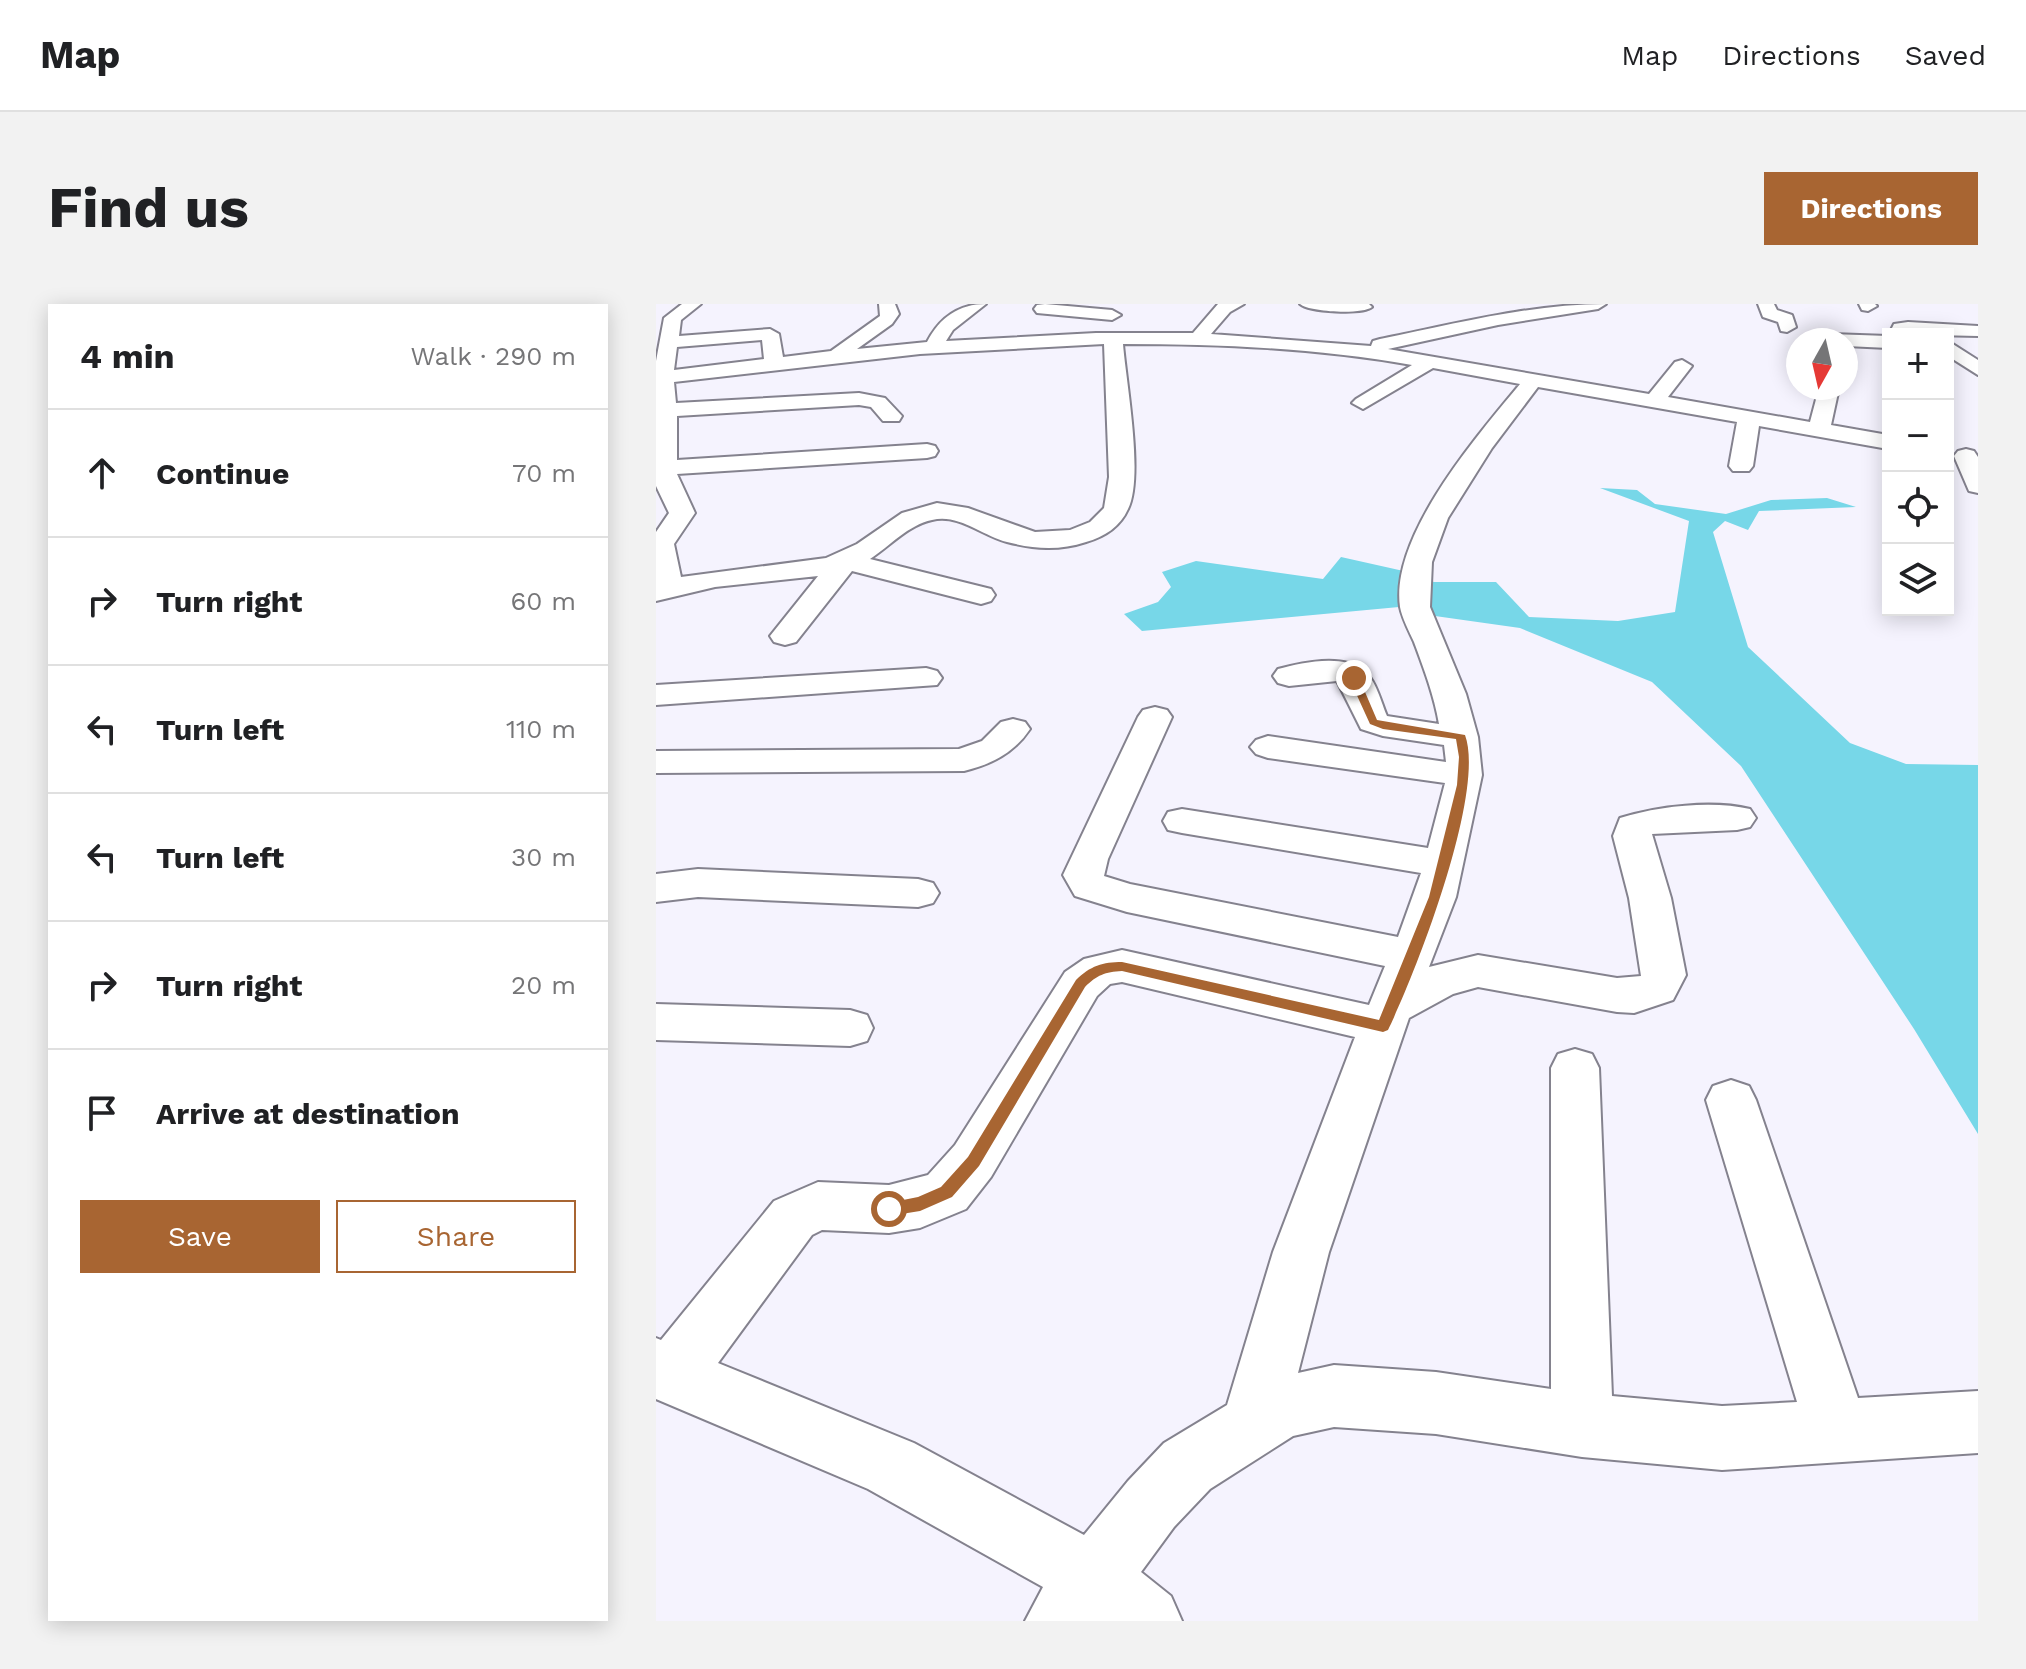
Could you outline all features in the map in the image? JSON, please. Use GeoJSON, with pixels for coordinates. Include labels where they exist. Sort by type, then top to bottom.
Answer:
{"type":"FeatureCollection","features":[{"type":"Feature","properties":{"kind":"street"},"geometry":{"type":"LineString","coordinates":[[693,304],[666,315],[669,342],[660,377],[667,484],[681,508],[663,538],[662,590],[737,576],[824,567],[845,561],[862,553],[909,517],[925,512],[955,513],[1011,536],[1030,540],[1067,538],[1101,527],[1117,508],[1121,483],[1113,340]]}},
{"type":"Feature","properties":{"kind":"street"},"geometry":{"type":"LineString","coordinates":[[837,355],[886,320],[890,314],[887,304]]}},
{"type":"Feature","properties":{"kind":"street"},"geometry":{"type":"LineString","coordinates":[[935,345],[947,326],[978,304]]}},
{"type":"Feature","properties":{"kind":"street"},"geometry":{"type":"LineString","coordinates":[[1197,340],[1224,308],[1236,304]]}},
{"type":"Feature","properties":{"kind":"street"},"geometry":{"type":"LineString","coordinates":[[1308,304],[1363,307]]}},
{"type":"Feature","properties":{"kind":"street"},"geometry":{"type":"LineString","coordinates":[[1361,350],[1498,320],[1598,304]]}},
{"type":"Feature","properties":{"kind":"street"},"geometry":{"type":"LineString","coordinates":[[1766,304],[1769,313],[1786,319],[1787,327]]}},
{"type":"Feature","properties":{"kind":"street"},"geometry":{"type":"LineString","coordinates":[[1473,307],[1498,320]]}},
{"type":"Feature","properties":{"kind":"street"},"geometry":{"type":"LineString","coordinates":[[995,342],[1036,314],[1113,315],[1114,318],[1087,340]]}},
{"type":"Feature","properties":{"kind":"street"},"geometry":{"type":"LineString","coordinates":[[1900,328],[1926,328]]}},
{"type":"Feature","properties":{"kind":"street"},"geometry":{"type":"LineString","coordinates":[[1954,330],[1978,331]]}},
{"type":"Feature","properties":{"kind":"street"},"geometry":{"type":"LineString","coordinates":[[669,342],[770,334],[774,363]]}},
{"type":"Feature","properties":{"kind":"street"},"geometry":{"type":"LineString","coordinates":[[660,377],[935,345],[1087,340],[1289,343],[1361,350],[1882,441]]}},
{"type":"Feature","properties":{"kind":"street"},"geometry":{"type":"LineString","coordinates":[[1858,341],[1882,342]]}},
{"type":"Feature","properties":{"kind":"street"},"geometry":{"type":"LineString","coordinates":[[1954,351],[1978,369]]}},
{"type":"Feature","properties":{"kind":"street"},"geometry":{"type":"LineString","coordinates":[[1363,403],[1430,362]]}},
{"type":"Feature","properties":{"kind":"street"},"geometry":{"type":"LineString","coordinates":[[1654,401],[1682,366]]}},
{"type":"Feature","properties":{"kind":"street"},"geometry":{"type":"LineString","coordinates":[[1252,1428],[1301,1252],[1387,1017],[1435,897],[1444,864],[1462,756],[1450,694],[1415,607],[1418,562],[1435,518],[1482,445],[1533,380]]}},
{"type":"Feature","properties":{"kind":"street"},"geometry":{"type":"LineString","coordinates":[[664,439],[859,399],[878,402],[891,416]]}},
{"type":"Feature","properties":{"kind":"street"},"geometry":{"type":"LineString","coordinates":[[1819,430],[1826,400]]}},
{"type":"Feature","properties":{"kind":"street"},"geometry":{"type":"LineString","coordinates":[[1741,466],[1749,418]]}},
{"type":"Feature","properties":{"kind":"street"},"geometry":{"type":"LineString","coordinates":[[664,439],[838,442]]}},
{"type":"Feature","properties":{"kind":"street"},"geometry":{"type":"LineString","coordinates":[[664,439],[927,451]]}},
{"type":"Feature","properties":{"kind":"street"},"geometry":{"type":"LineString","coordinates":[[1964,455],[1978,486]]}},
{"type":"Feature","properties":{"kind":"street"},"geometry":{"type":"LineString","coordinates":[[845,561],[981,595]]}},
{"type":"Feature","properties":{"kind":"street"},"geometry":{"type":"LineString","coordinates":[[785,636],[845,561]]}},
{"type":"Feature","properties":{"kind":"street"},"geometry":{"type":"LineString","coordinates":[[1289,676],[1324,672],[1349,674],[1354,678],[1373,722],[1462,756]]}},
{"type":"Feature","properties":{"kind":"street"},"geometry":{"type":"LineString","coordinates":[[656,695],[926,678]]}},
{"type":"Feature","properties":{"kind":"street"},"geometry":{"type":"LineString","coordinates":[[1155,717],[1088,859],[1083,875],[1089,886],[1117,896],[1411,955]]}},
{"type":"Feature","properties":{"kind":"street"},"geometry":{"type":"LineString","coordinates":[[656,762],[964,760],[994,748],[1013,729]]}},
{"type":"Feature","properties":{"kind":"street"},"geometry":{"type":"LineString","coordinates":[[1268,747],[1462,756]]}},
{"type":"Feature","properties":{"kind":"street"},"geometry":{"type":"LineString","coordinates":[[1146,1621],[1077,1599],[891,1466],[664,1371],[793,1218],[818,1206],[889,1209],[920,1204],[947,1192],[973,1161],[1081,984],[1091,973],[1122,966],[1387,1017],[1440,980],[1478,971],[1634,996],[1657,988],[1664,975],[1650,898],[1632,836],[1634,827],[1654,820],[1737,818]]}},
{"type":"Feature","properties":{"kind":"street"},"geometry":{"type":"LineString","coordinates":[[1182,821],[1444,864]]}},
{"type":"Feature","properties":{"kind":"street"},"geometry":{"type":"LineString","coordinates":[[656,888],[698,883],[918,893]]}},
{"type":"Feature","properties":{"kind":"street"},"geometry":{"type":"LineString","coordinates":[[656,1022],[850,1028]]}},
{"type":"Feature","properties":{"kind":"street"},"geometry":{"type":"LineString","coordinates":[[1575,1068],[1582,1425]]}},
{"type":"Feature","properties":{"kind":"street"},"geometry":{"type":"LineString","coordinates":[[1731,1100],[1838,1431]]}},
{"type":"Feature","properties":{"kind":"street"},"geometry":{"type":"LineString","coordinates":[[1077,1599],[1151,1504],[1187,1466],[1281,1408],[1334,1396],[1436,1403],[1582,1425],[1722,1438],[1978,1422]]}},
{"type":"Feature","properties":{"kind":"water"},"geometry":{"type":"Polygon","coordinates":[[[1600,488],[1637,490],[1655,504],[1726,514],[1771,500],[1827,498],[1856,507],[1759,511],[1748,530],[1725,521],[1713,532],[1748,647],[1850,743],[1906,764],[1978,765],[1978,1134],[1914,1029],[1741,766],[1652,682],[1520,628],[1435,616],[1425,603],[1424,579],[1434,582],[1496,582],[1529,617],[1618,621],[1675,612],[1689,521],[1600,488]]]}},
{"type":"Feature","properties":{"kind":"water"},"geometry":{"type":"Polygon","coordinates":[[[1341,557],[1408,572],[1405,599],[1399,607],[1142,631],[1124,614],[1158,602],[1171,587],[1162,572],[1196,561],[1323,579],[1341,557]]]}},
{"type":"Feature","properties":{"kind":"route"},"geometry":{"type":"LineString","coordinates":[[889,1209],[920,1204],[947,1192],[973,1161],[1081,984],[1091,973],[1107,967],[1122,966],[1383,1026],[1435,897],[1458,810],[1464,757],[1461,737],[1373,722],[1354,678]]}}]}
